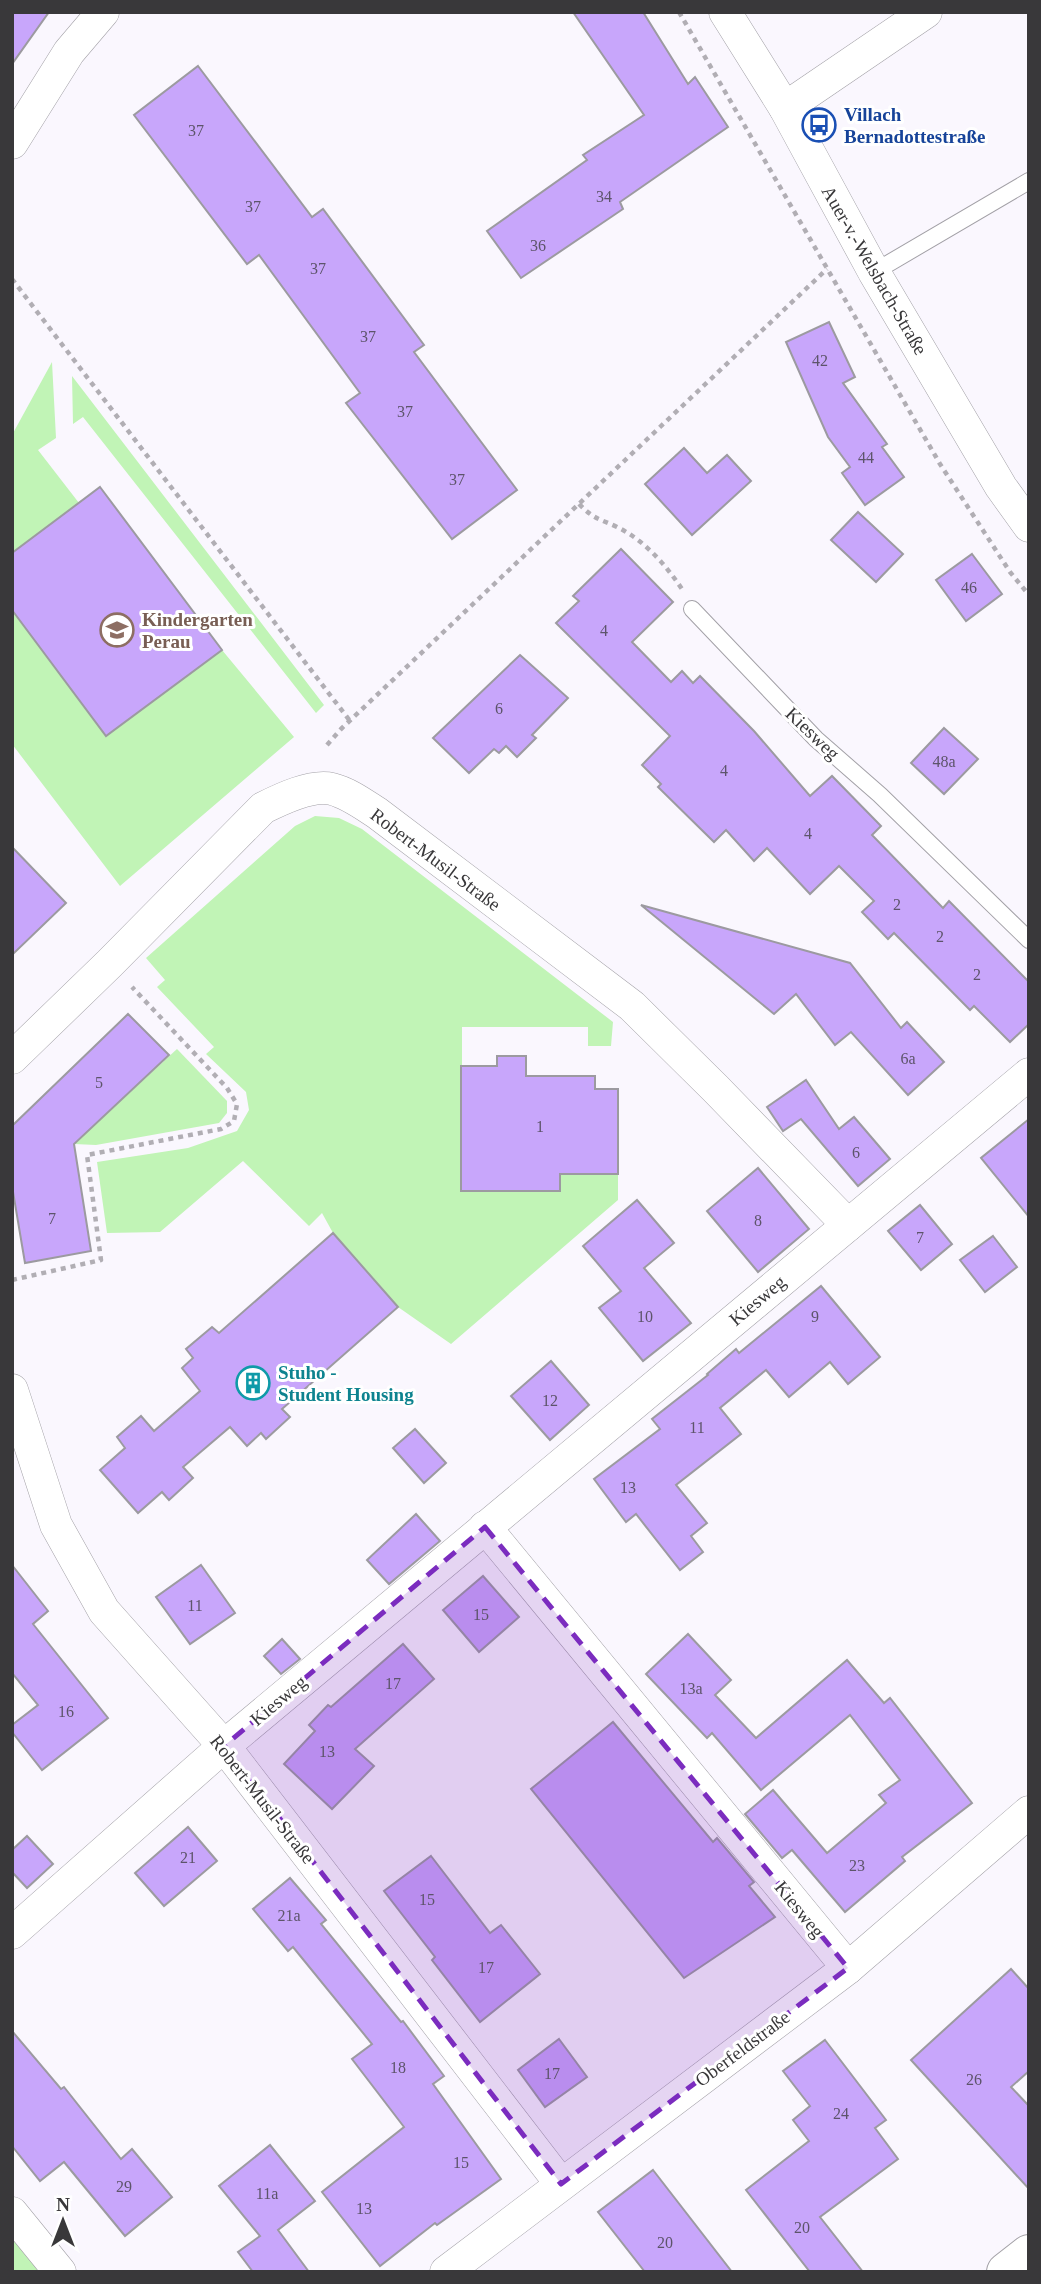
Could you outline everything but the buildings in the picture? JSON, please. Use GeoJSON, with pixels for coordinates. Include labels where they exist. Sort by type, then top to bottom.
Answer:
{"type":"FeatureCollection","features":[{"type":"Feature","properties":{"kind":"street"},"geometry":{"type":"LineString","coordinates":[[12,143],[69,52],[103,12]]}},
{"type":"Feature","properties":{"kind":"street","name":"Auer-v.-Welsbach-Straße"},"geometry":{"type":"LineString","coordinates":[[725,12],[785,108],[874,272],[1001,487],[1029,526]]}},
{"type":"Feature","properties":{"kind":"street"},"geometry":{"type":"LineString","coordinates":[[785,108],[926,12]]}},
{"type":"Feature","properties":{"kind":"street","name":"Robert-Musil-Straße"},"geometry":{"type":"LineString","coordinates":[[12,1058],[263,808],[293,793],[330,788],[346,794],[377,813],[632,1006],[848,1225]]}},
{"type":"Feature","properties":{"kind":"street","name":"Kiesweg"},"geometry":{"type":"LineString","coordinates":[[12,1933],[224,1746],[1029,1074]]}},
{"type":"Feature","properties":{"kind":"street","name":"Robert-Musil-Straße"},"geometry":{"type":"LineString","coordinates":[[13,1394],[56,1525],[104,1611],[224,1746],[561,2184]]}},
{"type":"Feature","properties":{"kind":"street","name":"Kiesweg"},"geometry":{"type":"LineString","coordinates":[[485,1527],[848,1968]]}},
{"type":"Feature","properties":{"kind":"street","name":"Oberfeldstraße"},"geometry":{"type":"LineString","coordinates":[[446,2272],[848,1968],[1029,1812]]}},
{"type":"Feature","properties":{"kind":"street"},"geometry":{"type":"LineString","coordinates":[[12,2213],[60,2272]]}},
{"type":"Feature","properties":{"kind":"street"},"geometry":{"type":"LineString","coordinates":[[1006,2272],[1029,2254]]}},
{"type":"Feature","properties":{"kind":"lane"},"geometry":{"type":"LineString","coordinates":[[874,272],[1029,181]]}},
{"type":"Feature","properties":{"kind":"lane","name":"Kiesweg"},"geometry":{"type":"LineString","coordinates":[[692,609],[816,739],[880,795],[1029,940]]}},
{"type":"Feature","properties":{"kind":"path"},"geometry":{"type":"LineString","coordinates":[[679,12],[940,464],[1010,572],[1029,595]]}},
{"type":"Feature","properties":{"kind":"path"},"geometry":{"type":"LineString","coordinates":[[327,745],[827,269]]}},
{"type":"Feature","properties":{"kind":"path"},"geometry":{"type":"LineString","coordinates":[[12,279],[350,721]]}},
{"type":"Feature","properties":{"kind":"path"},"geometry":{"type":"LineString","coordinates":[[579,504],[592,517],[617,527],[653,553],[670,572],[692,609]]}},
{"type":"Feature","properties":{"kind":"path"},"geometry":{"type":"LineString","coordinates":[[12,1280],[101,1260],[87,1155],[221,1129],[234,1121],[237,1104],[227,1088],[110,963]]}},
{"type":"Feature","properties":{"kind":"highlighted area"},"geometry":{"type":"Polygon","coordinates":[[[485,1527],[848,1968],[561,2184],[224,1746],[485,1527]]]}},
{"type":"Feature","properties":{"kind":"green space"},"geometry":{"type":"Polygon","coordinates":[[[52,362],[56,438],[38,450],[79,503],[12,553],[12,435],[52,362]]]}},
{"type":"Feature","properties":{"kind":"green space"},"geometry":{"type":"Polygon","coordinates":[[[72,376],[324,705],[316,713],[83,417],[73,424],[72,376]]]}},
{"type":"Feature","properties":{"kind":"green space"},"geometry":{"type":"Polygon","coordinates":[[[12,610],[106,736],[222,650],[294,737],[120,886],[12,744],[12,610]]]}},
{"type":"Feature","properties":{"kind":"green space"},"geometry":{"type":"Polygon","coordinates":[[[315,816],[339,818],[362,829],[613,1022],[611,1046],[588,1046],[588,1027],[462,1027],[462,1191],[560,1191],[560,1163],[589,1174],[618,1174],[618,1200],[451,1344],[398,1307],[333,1233],[322,1213],[309,1226],[243,1161],[160,1232],[107,1233],[97,1162],[188,1148],[237,1131],[249,1110],[246,1092],[206,1054],[214,1047],[157,987],[165,980],[146,958],[295,826],[315,816]]]}},
{"type":"Feature","properties":{"kind":"green space"},"geometry":{"type":"Polygon","coordinates":[[[177,1049],[227,1101],[227,1113],[219,1123],[96,1145],[74,1144],[177,1049]]]}},
{"type":"Feature","properties":{"kind":"green space"},"geometry":{"type":"Polygon","coordinates":[[[12,2237],[42,2272],[12,2272],[12,2237]]]}},
{"type":"Feature","properties":{"kind":"place","name":"Villach Bernadottestraße"},"geometry":{"type":"Point","coordinates":[819,125]}},
{"type":"Feature","properties":{"kind":"place","name":"Kindergarten Perau"},"geometry":{"type":"Point","coordinates":[117,630]}},
{"type":"Feature","properties":{"kind":"place","name":"Stuho - Student Housing"},"geometry":{"type":"Point","coordinates":[253,1383]}}]}
